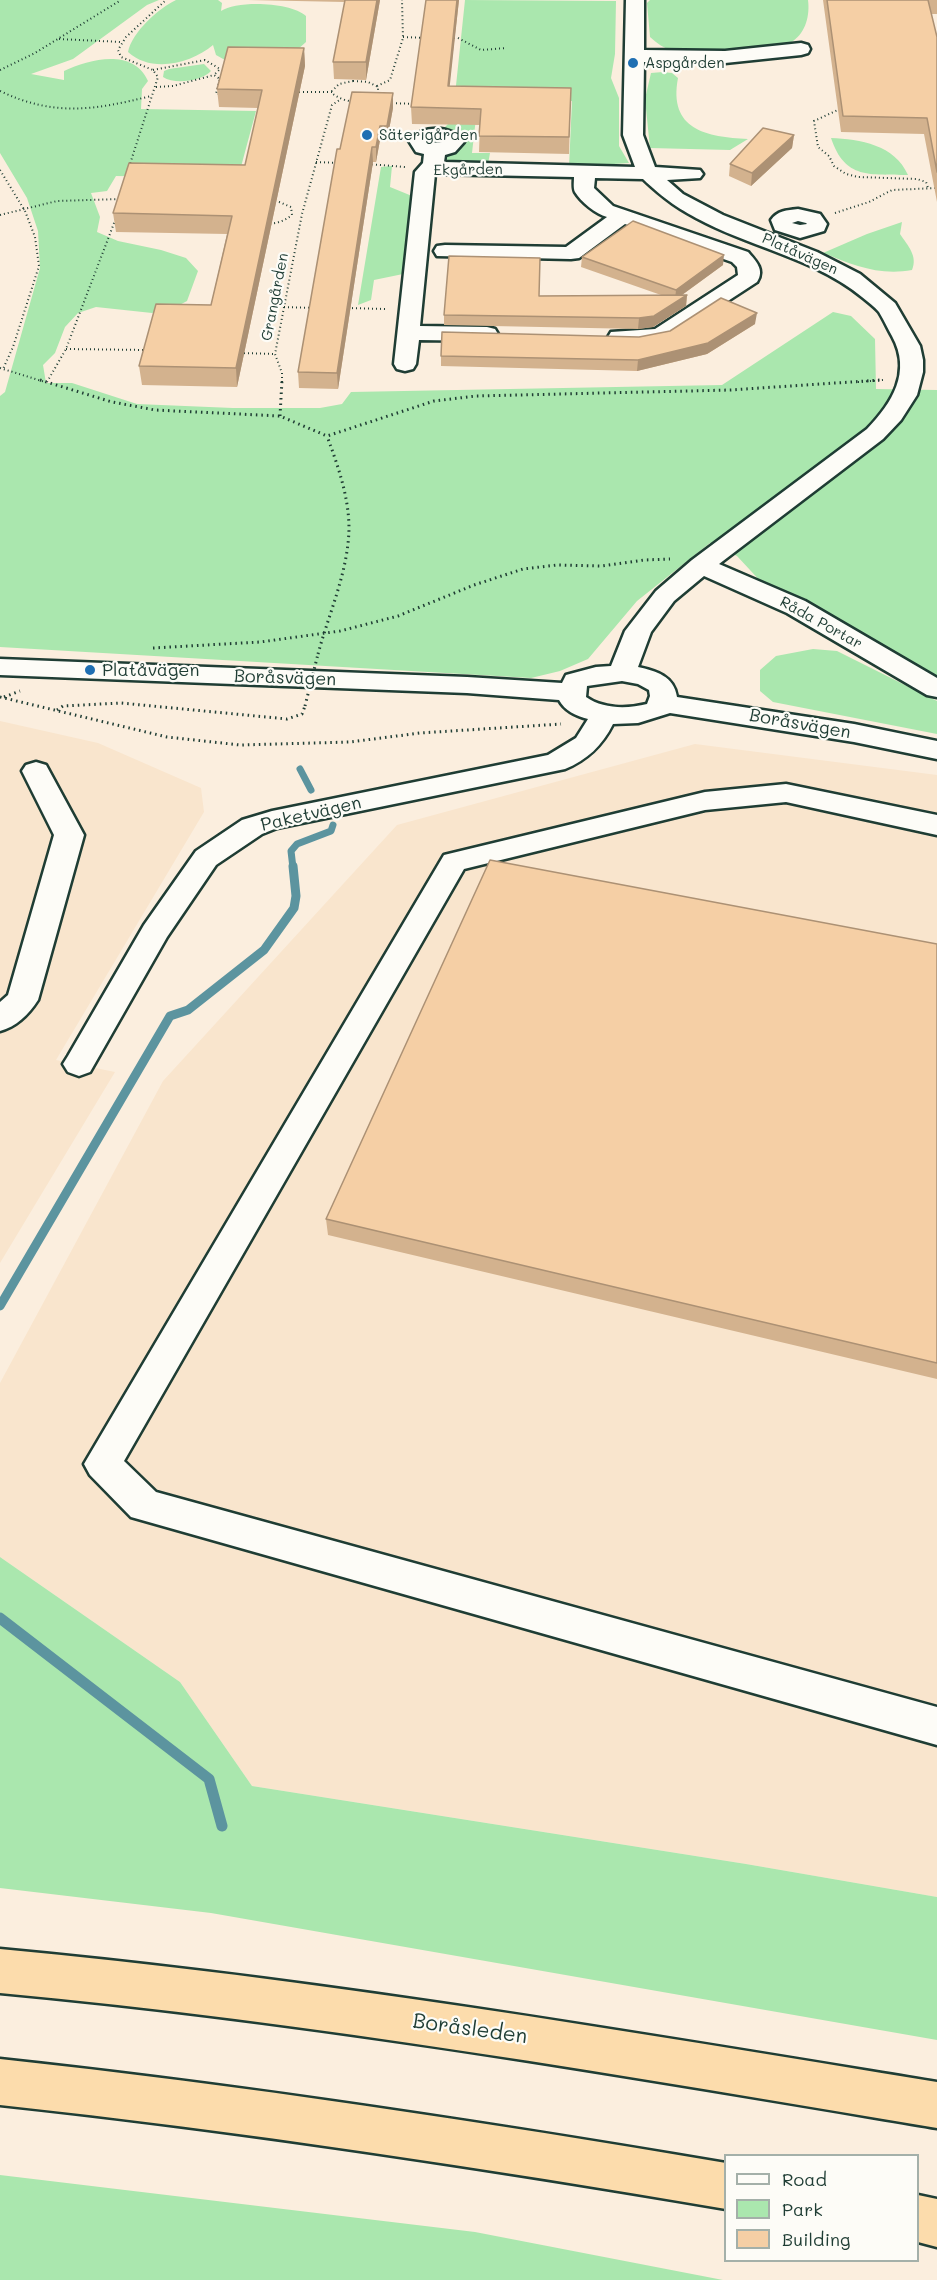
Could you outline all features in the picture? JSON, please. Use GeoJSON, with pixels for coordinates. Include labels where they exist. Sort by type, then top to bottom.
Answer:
{"type":"FeatureCollection","features":[{"type":"Feature","properties":{"kind":"highway","name":"Boråsleden"},"geometry":{"type":"LineString","coordinates":[[0,1971],[131,1983],[521,2036],[937,2105]]}},
{"type":"Feature","properties":{"kind":"highway"},"geometry":{"type":"LineString","coordinates":[[0,2082],[121,2094],[504,2148],[724,2186]]}},
{"type":"Feature","properties":{"kind":"highway"},"geometry":{"type":"LineString","coordinates":[[919,2219],[937,2223]]}},
{"type":"Feature","properties":{"kind":"street"},"geometry":{"type":"LineString","coordinates":[[616,0],[634,0]]}},
{"type":"Feature","properties":{"kind":"street","name":"Platåvägen"},"geometry":{"type":"LineString","coordinates":[[622,673],[638,632],[665,596],[708,560],[875,434],[894,416],[908,393],[910,380],[920,354],[892,312],[858,282],[821,261],[694,209],[660,185],[649,173],[635,147],[634,0]]}},
{"type":"Feature","properties":{"kind":"street"},"geometry":{"type":"LineString","coordinates":[[633,56],[725,57],[801,49]]}},
{"type":"Feature","properties":{"kind":"street","name":"Ekgården"},"geometry":{"type":"LineString","coordinates":[[405,364],[410,309],[431,163],[693,174]]}},
{"type":"Feature","properties":{"kind":"street"},"geometry":{"type":"LineString","coordinates":[[585,171],[584,190],[606,210],[740,257],[748,265],[749,277],[660,335],[638,338],[604,337]]}},
{"type":"Feature","properties":{"kind":"street"},"geometry":{"type":"LineString","coordinates":[[445,251],[571,254],[622,216]]}},
{"type":"Feature","properties":{"kind":"street"},"geometry":{"type":"LineString","coordinates":[[408,333],[511,335]]}},
{"type":"Feature","properties":{"kind":"street","name":"Råda Portar"},"geometry":{"type":"LineString","coordinates":[[708,560],[796,606],[937,689]]}},
{"type":"Feature","properties":{"kind":"street","name":"Boråsvägen"},"geometry":{"type":"LineString","coordinates":[[0,667],[467,685],[571,692]]}},
{"type":"Feature","properties":{"kind":"street"},"geometry":{"type":"LineString","coordinates":[[622,673],[651,679],[660,685],[664,696],[658,709],[647,714],[601,719],[573,701],[571,692],[576,681],[585,677],[622,673]]}},
{"type":"Feature","properties":{"kind":"street","name":"Boråsvägen"},"geometry":{"type":"LineString","coordinates":[[662,703],[832,729],[937,750]]}},
{"type":"Feature","properties":{"kind":"street","name":"Paketvägen"},"geometry":{"type":"LineString","coordinates":[[79,1064],[155,932],[206,858],[228,841],[252,827],[272,820],[555,763],[571,756],[587,744],[601,719]]}},
{"type":"Feature","properties":{"kind":"street"},"geometry":{"type":"LineString","coordinates":[[0,1020],[22,1000],[69,835],[36,771]]}},
{"type":"Feature","properties":{"kind":"street"},"geometry":{"type":"LineString","coordinates":[[937,825],[786,793],[705,801],[453,861],[103,1464],[144,1505],[937,1726]]}},
{"type":"Feature","properties":{"kind":"path"},"geometry":{"type":"LineString","coordinates":[[0,70],[58,39],[121,0]]}},
{"type":"Feature","properties":{"kind":"path"},"geometry":{"type":"LineString","coordinates":[[126,176],[158,77],[153,70],[121,57],[118,50],[121,42],[166,0]]}},
{"type":"Feature","properties":{"kind":"path"},"geometry":{"type":"LineString","coordinates":[[376,87],[390,80],[403,37],[402,0]]}},
{"type":"Feature","properties":{"kind":"path"},"geometry":{"type":"LineString","coordinates":[[403,37],[425,38]]}},
{"type":"Feature","properties":{"kind":"path"},"geometry":{"type":"LineString","coordinates":[[447,38],[458,38],[481,50],[507,48]]}},
{"type":"Feature","properties":{"kind":"path"},"geometry":{"type":"LineString","coordinates":[[58,39],[121,42]]}},
{"type":"Feature","properties":{"kind":"path"},"geometry":{"type":"LineString","coordinates":[[153,70],[205,60],[220,69],[214,75],[172,86],[156,87]]}},
{"type":"Feature","properties":{"kind":"path"},"geometry":{"type":"LineString","coordinates":[[214,75],[220,79],[216,94],[227,94]]}},
{"type":"Feature","properties":{"kind":"path"},"geometry":{"type":"LineString","coordinates":[[333,92],[339,84],[353,81],[368,82],[376,87],[378,94],[370,99]]}},
{"type":"Feature","properties":{"kind":"path"},"geometry":{"type":"LineString","coordinates":[[0,91],[55,110],[101,109],[152,96]]}},
{"type":"Feature","properties":{"kind":"path"},"geometry":{"type":"LineString","coordinates":[[289,92],[333,92],[341,99],[355,102],[370,99],[424,104]]}},
{"type":"Feature","properties":{"kind":"path"},"geometry":{"type":"LineString","coordinates":[[292,213],[291,207],[286,204],[271,201],[255,203],[243,213],[254,222],[268,224],[282,221],[292,213],[302,214],[332,105],[341,99]]}},
{"type":"Feature","properties":{"kind":"path"},"geometry":{"type":"LineString","coordinates":[[848,108],[839,109],[814,121],[818,147],[829,156],[834,166],[858,177],[917,179],[926,182],[928,188]]}},
{"type":"Feature","properties":{"kind":"path"},"geometry":{"type":"LineString","coordinates":[[316,162],[339,163]]}},
{"type":"Feature","properties":{"kind":"path"},"geometry":{"type":"LineString","coordinates":[[362,164],[431,163]]}},
{"type":"Feature","properties":{"kind":"path"},"geometry":{"type":"LineString","coordinates":[[0,170],[25,210],[34,237],[39,266],[35,285],[2,368],[112,402],[155,410],[280,417],[327,436],[418,405],[476,396],[730,390],[910,380]]}},
{"type":"Feature","properties":{"kind":"path"},"geometry":{"type":"LineString","coordinates":[[816,221],[868,202],[892,190],[937,188]]}},
{"type":"Feature","properties":{"kind":"path"},"geometry":{"type":"LineString","coordinates":[[0,215],[57,201],[120,199]]}},
{"type":"Feature","properties":{"kind":"path"},"geometry":{"type":"LineString","coordinates":[[47,382],[66,349],[119,210]]}},
{"type":"Feature","properties":{"kind":"path","name":"Grangården"},"geometry":{"type":"LineString","coordinates":[[229,352],[275,354],[302,214]]}},
{"type":"Feature","properties":{"kind":"path"},"geometry":{"type":"LineString","coordinates":[[284,307],[318,308]]}},
{"type":"Feature","properties":{"kind":"path"},"geometry":{"type":"LineString","coordinates":[[341,308],[410,309]]}},
{"type":"Feature","properties":{"kind":"path"},"geometry":{"type":"LineString","coordinates":[[66,349],[148,350]]}},
{"type":"Feature","properties":{"kind":"path"},"geometry":{"type":"LineString","coordinates":[[275,354],[282,373],[280,417]]}},
{"type":"Feature","properties":{"kind":"path"},"geometry":{"type":"LineString","coordinates":[[56,710],[63,706],[122,703],[287,719],[302,714],[306,706],[323,633],[336,597],[348,542],[348,512],[342,477],[327,436]]}},
{"type":"Feature","properties":{"kind":"path"},"geometry":{"type":"LineString","coordinates":[[150,648],[236,643],[367,626],[408,613],[489,579],[516,572],[557,566],[601,566],[657,558],[672,559],[707,552],[708,560]]}},
{"type":"Feature","properties":{"kind":"path"},"geometry":{"type":"LineString","coordinates":[[0,697],[167,737],[240,745],[350,742],[420,733],[601,719]]}},
{"type":"Feature","properties":{"kind":"shaded area"},"geometry":{"type":"Polygon","coordinates":[[[0,721],[98,743],[201,788],[204,812],[56,1060],[115,1072],[0,1263],[0,721]]]}},
{"type":"Feature","properties":{"kind":"shaded area"},"geometry":{"type":"Polygon","coordinates":[[[695,744],[937,775],[937,1897],[746,1864],[252,1786],[180,1682],[0,1557],[0,1383],[163,1081],[397,825],[695,744]]]}},
{"type":"Feature","properties":{"kind":"green space"},"geometry":{"type":"Polygon","coordinates":[[[0,0],[159,0],[147,5],[73,59],[31,74],[64,80],[64,71],[74,67],[98,60],[122,60],[141,71],[148,81],[142,89],[141,109],[256,111],[238,178],[116,176],[107,191],[91,193],[100,217],[97,232],[118,241],[186,258],[198,271],[187,301],[172,309],[152,313],[96,307],[78,313],[65,327],[55,353],[43,365],[46,383],[72,383],[137,404],[233,408],[320,408],[342,404],[351,392],[722,385],[833,312],[851,316],[875,339],[876,389],[937,390],[937,680],[763,584],[737,556],[710,543],[637,601],[588,659],[560,671],[531,678],[0,647],[0,396],[5,392],[40,268],[38,231],[27,198],[0,153],[0,0]]]}},
{"type":"Feature","properties":{"kind":"green space"},"geometry":{"type":"Polygon","coordinates":[[[176,0],[218,0],[222,3],[221,11],[239,5],[264,4],[299,11],[306,16],[306,42],[297,50],[225,60],[216,55],[213,45],[194,57],[172,64],[148,63],[128,52],[140,29],[176,0]]]}},
{"type":"Feature","properties":{"kind":"green space"},"geometry":{"type":"Polygon","coordinates":[[[465,0],[616,1],[615,54],[611,78],[619,98],[619,146],[629,163],[569,167],[572,101],[478,100],[472,153],[490,153],[488,164],[444,161],[451,133],[443,129],[456,116],[455,95],[465,0]]]}},
{"type":"Feature","properties":{"kind":"green space"},"geometry":{"type":"Polygon","coordinates":[[[650,0],[808,0],[808,11],[801,33],[788,43],[722,51],[685,52],[667,48],[650,37],[647,3],[650,0]]]}},
{"type":"Feature","properties":{"kind":"green space"},"geometry":{"type":"Polygon","coordinates":[[[204,64],[211,71],[195,79],[174,81],[163,77],[164,71],[169,69],[204,64]]]}},
{"type":"Feature","properties":{"kind":"green space"},"geometry":{"type":"Polygon","coordinates":[[[651,73],[672,73],[678,78],[676,95],[679,109],[685,120],[705,133],[748,139],[730,150],[650,148],[645,99],[651,73]]]}},
{"type":"Feature","properties":{"kind":"green space"},"geometry":{"type":"Polygon","coordinates":[[[831,138],[865,142],[886,150],[895,157],[908,175],[871,174],[851,168],[837,152],[831,138]]]}},
{"type":"Feature","properties":{"kind":"green space"},"geometry":{"type":"Polygon","coordinates":[[[392,166],[390,187],[412,196],[403,274],[374,280],[371,300],[358,305],[381,167],[392,166]]]}},
{"type":"Feature","properties":{"kind":"green space"},"geometry":{"type":"Polygon","coordinates":[[[902,222],[900,234],[913,256],[912,270],[888,272],[877,270],[823,253],[867,234],[902,222]]]}},
{"type":"Feature","properties":{"kind":"green space"},"geometry":{"type":"Polygon","coordinates":[[[813,649],[837,651],[937,701],[937,734],[773,702],[760,691],[760,670],[776,656],[813,649]]]}},
{"type":"Feature","properties":{"kind":"green space"},"geometry":{"type":"Polygon","coordinates":[[[0,1557],[180,1682],[252,1786],[746,1864],[937,1897],[937,2040],[211,1913],[0,1888],[0,1557]]]}},
{"type":"Feature","properties":{"kind":"green space"},"geometry":{"type":"Polygon","coordinates":[[[0,2175],[475,2232],[723,2280],[0,2280],[0,2175]]]}},
{"type":"Feature","properties":{"kind":"building"},"geometry":{"type":"Polygon","coordinates":[[[345,0],[377,0],[366,62],[333,62],[345,0]]]}},
{"type":"Feature","properties":{"kind":"building"},"geometry":{"type":"Polygon","coordinates":[[[426,0],[457,0],[448,86],[571,88],[569,137],[479,136],[481,109],[411,107],[426,0]]]}},
{"type":"Feature","properties":{"kind":"building"},"geometry":{"type":"Polygon","coordinates":[[[827,0],[928,0],[937,37],[937,172],[927,118],[843,116],[827,0]]]}},
{"type":"Feature","properties":{"kind":"building"},"geometry":{"type":"Polygon","coordinates":[[[228,47],[304,48],[236,368],[139,366],[156,304],[211,305],[232,216],[113,213],[129,163],[245,165],[262,90],[217,89],[228,47]]]}},
{"type":"Feature","properties":{"kind":"building"},"geometry":{"type":"Polygon","coordinates":[[[352,92],[393,93],[387,126],[380,126],[376,147],[372,147],[337,373],[298,372],[337,149],[340,149],[352,92]]]}},
{"type":"Feature","properties":{"kind":"building"},"geometry":{"type":"Polygon","coordinates":[[[763,128],[794,135],[752,173],[730,164],[763,128]]]}},
{"type":"Feature","properties":{"kind":"building"},"geometry":{"type":"Polygon","coordinates":[[[633,221],[724,255],[676,290],[582,257],[633,221]]]}},
{"type":"Feature","properties":{"kind":"building"},"geometry":{"type":"Polygon","coordinates":[[[449,256],[540,258],[539,296],[687,295],[654,316],[639,318],[444,315],[449,256]]]}},
{"type":"Feature","properties":{"kind":"building"},"geometry":{"type":"Polygon","coordinates":[[[721,298],[757,313],[708,343],[638,360],[441,356],[442,332],[639,337],[670,331],[721,298]]]}},
{"type":"Feature","properties":{"kind":"building"},"geometry":{"type":"Polygon","coordinates":[[[490,860],[937,944],[937,1363],[326,1219],[490,860]]]}},
{"type":"Feature","properties":{"kind":"waterway"},"geometry":{"type":"LineString","coordinates":[[300,769],[311,790]]}},
{"type":"Feature","properties":{"kind":"waterway"},"geometry":{"type":"LineString","coordinates":[[293,868],[291,851],[297,844],[331,831],[333,825]]}},
{"type":"Feature","properties":{"kind":"waterway"},"geometry":{"type":"LineString","coordinates":[[0,1306],[170,1016],[188,1010],[264,950],[294,908],[296,896],[293,866]]}},
{"type":"Feature","properties":{"kind":"waterway"},"geometry":{"type":"LineString","coordinates":[[0,1618],[209,1779],[222,1826]]}},
{"type":"Feature","properties":{"kind":"place","name":"Aspgården"},"geometry":{"type":"Point","coordinates":[633,63]}},
{"type":"Feature","properties":{"kind":"place","name":"Säterigården"},"geometry":{"type":"Point","coordinates":[367,135]}},
{"type":"Feature","properties":{"kind":"place","name":"Platåvägen"},"geometry":{"type":"Point","coordinates":[90,670]}}]}
